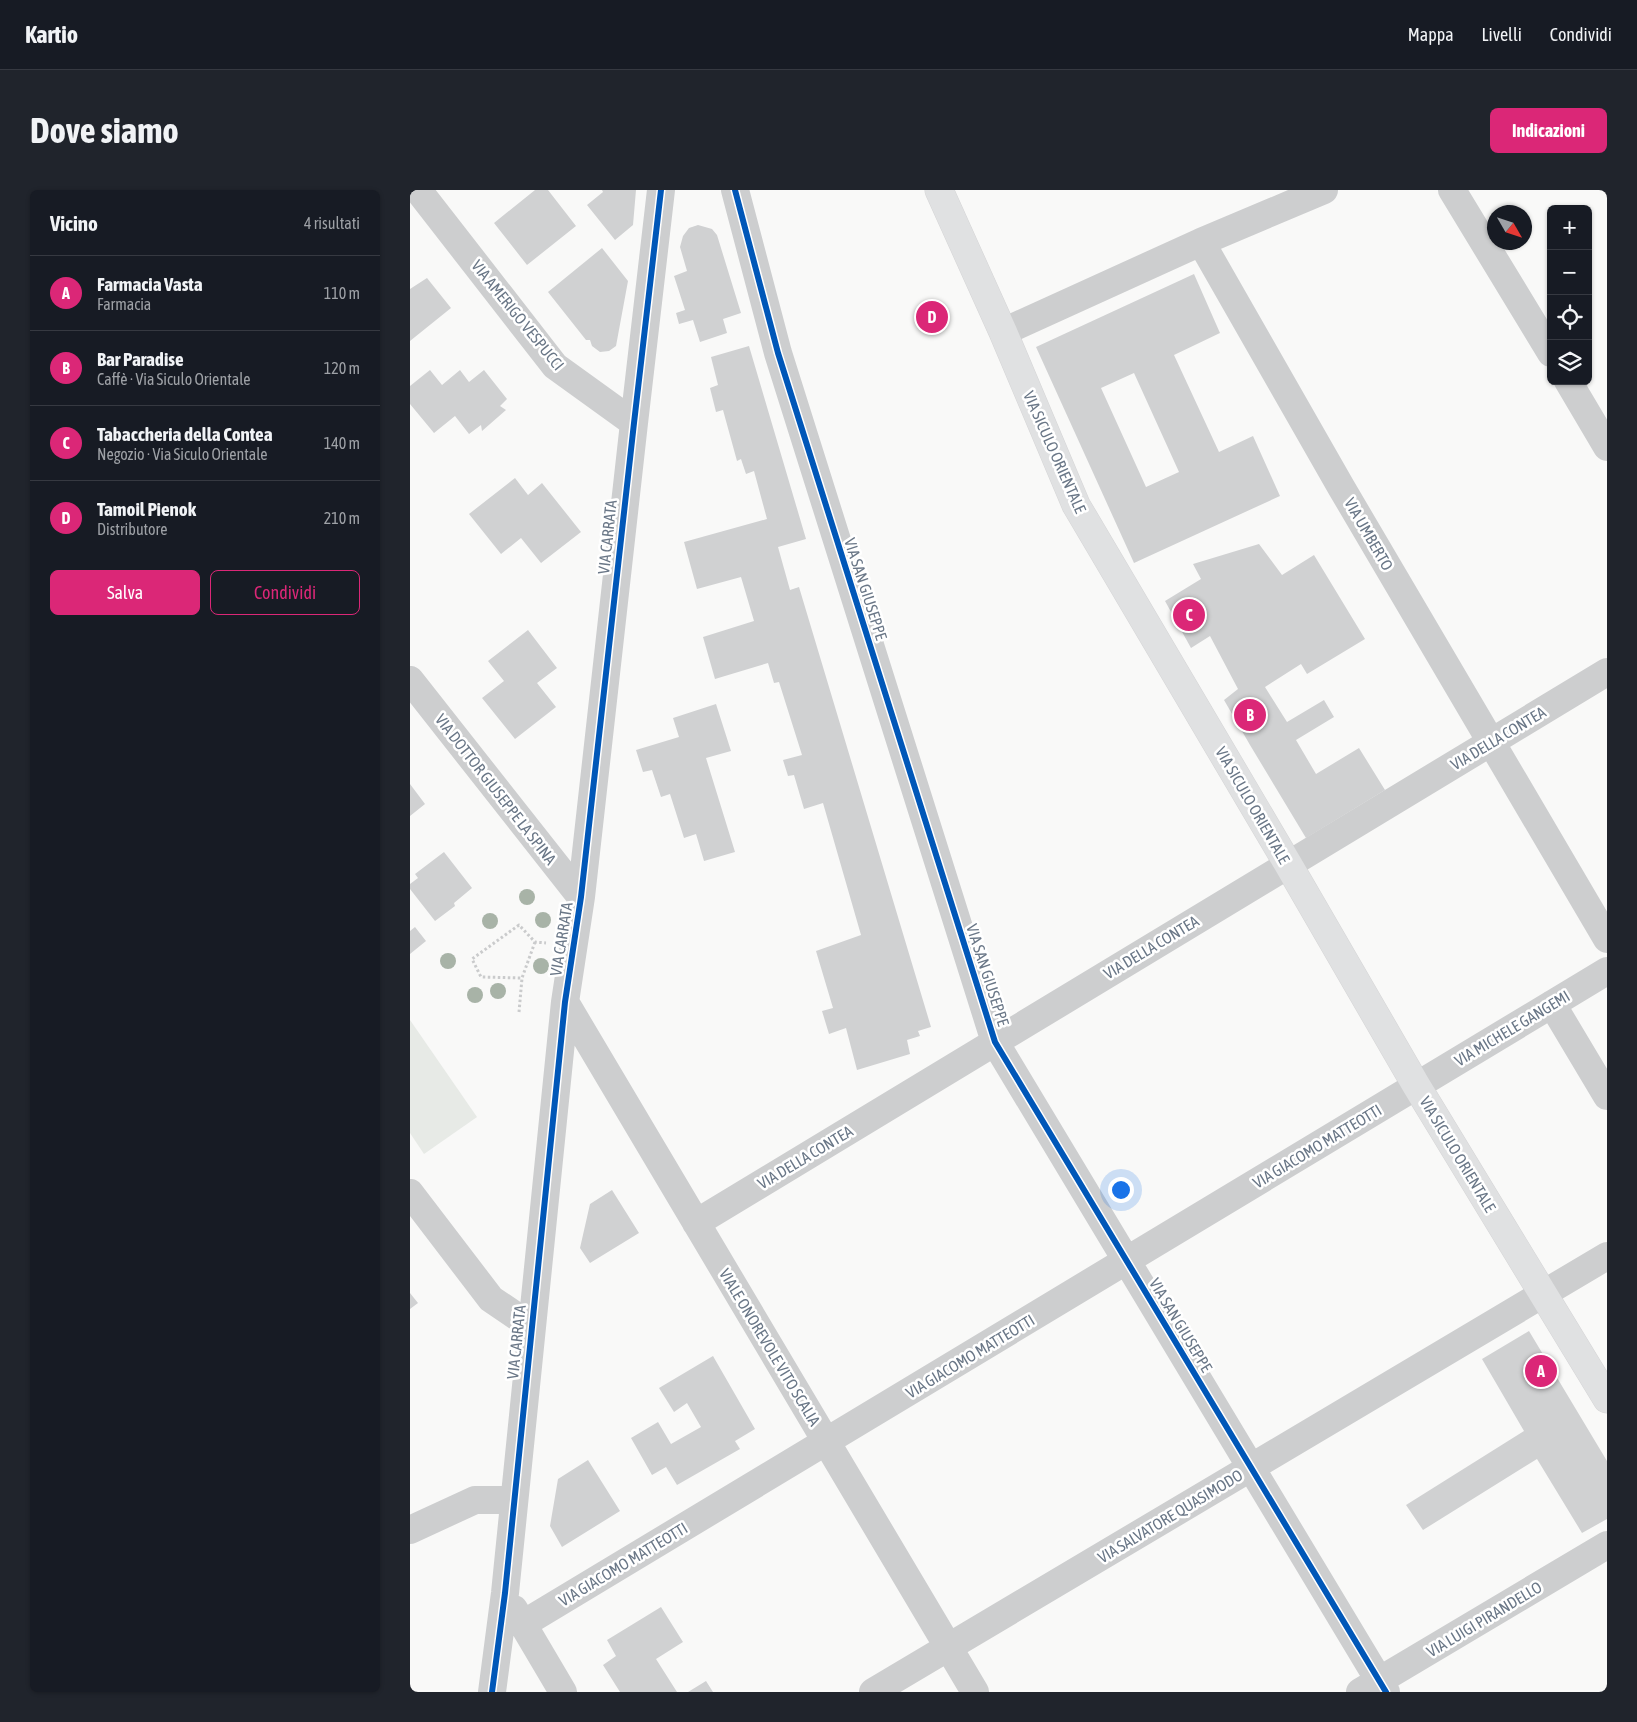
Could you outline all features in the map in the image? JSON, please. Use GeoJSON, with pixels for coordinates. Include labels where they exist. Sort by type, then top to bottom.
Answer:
{"type":"FeatureCollection","features":[{"type":"Feature","properties":{"kind":"main road","name":"VIA SICULO ORIENTALE"},"geometry":{"type":"LineString","coordinates":[[939,190],[1003,332],[1076,504],[1416,1085],[1607,1399]]}},
{"type":"Feature","properties":{"kind":"street","name":"VIA AMERIGO VESPUCCI"},"geometry":{"type":"LineString","coordinates":[[418,190],[555,366],[634,423]]}},
{"type":"Feature","properties":{"kind":"street","name":"VIA CARRATA"},"geometry":{"type":"LineString","coordinates":[[492,1692],[505,1593],[565,1002],[581,897],[661,190]]}},
{"type":"Feature","properties":{"kind":"street","name":"VIA SAN GIUSEPPE"},"geometry":{"type":"LineString","coordinates":[[735,190],[778,353],[995,1042],[1252,1468],[1375,1688]]}},
{"type":"Feature","properties":{"kind":"street"},"geometry":{"type":"LineString","coordinates":[[1003,332],[1200,242],[1324,190]]}},
{"type":"Feature","properties":{"kind":"street"},"geometry":{"type":"LineString","coordinates":[[1452,190],[1547,347]]}},
{"type":"Feature","properties":{"kind":"street","name":"VIA UMBERTO"},"geometry":{"type":"LineString","coordinates":[[1200,242],[1607,939]]}},
{"type":"Feature","properties":{"kind":"street"},"geometry":{"type":"LineString","coordinates":[[1570,385],[1607,447]]}},
{"type":"Feature","properties":{"kind":"street","name":"VIA DELLA CONTEA"},"geometry":{"type":"LineString","coordinates":[[696,1223],[1607,672]]}},
{"type":"Feature","properties":{"kind":"street","name":"VIA DOTTOR GIUSEPPE LA SPINA"},"geometry":{"type":"LineString","coordinates":[[410,680],[581,897]]}},
{"type":"Feature","properties":{"kind":"street","name":"VIA MICHELE GANGEMI"},"geometry":{"type":"LineString","coordinates":[[1416,1085],[1607,971]]}},
{"type":"Feature","properties":{"kind":"street","name":"VIALE ONOREVOLE VITO SCALIA"},"geometry":{"type":"LineString","coordinates":[[565,1002],[975,1692]]}},
{"type":"Feature","properties":{"kind":"street"},"geometry":{"type":"LineString","coordinates":[[1552,1004],[1607,1096]]}},
{"type":"Feature","properties":{"kind":"street","name":"VIA GIACOMO MATTEOTTI"},"geometry":{"type":"LineString","coordinates":[[523,1624],[1126,1262],[1416,1085]]}},
{"type":"Feature","properties":{"kind":"street"},"geometry":{"type":"LineString","coordinates":[[410,1192],[491,1299],[531,1326]]}},
{"type":"Feature","properties":{"kind":"street","name":"VIA SALVATORE QUASIMODO"},"geometry":{"type":"LineString","coordinates":[[873,1692],[1607,1256]]}},
{"type":"Feature","properties":{"kind":"street"},"geometry":{"type":"LineString","coordinates":[[410,1530],[475,1500],[514,1500]]}},
{"type":"Feature","properties":{"kind":"street","name":"VIA LUIGI PIRANDELLO"},"geometry":{"type":"LineString","coordinates":[[1375,1688],[1607,1545]]}},
{"type":"Feature","properties":{"kind":"street"},"geometry":{"type":"LineString","coordinates":[[505,1593],[563,1692]]}},
{"type":"Feature","properties":{"kind":"path"},"geometry":{"type":"LineString","coordinates":[[522,978],[481,977],[472,958],[519,925],[535,942],[573,947]]}},
{"type":"Feature","properties":{"kind":"path"},"geometry":{"type":"LineString","coordinates":[[519,1012],[522,978],[535,942]]}},
{"type":"Feature","properties":{"kind":"shaded area"},"geometry":{"type":"Polygon","coordinates":[[[410,1020],[477,1117],[424,1154],[410,1133],[410,1020]]]}},
{"type":"Feature","properties":{"kind":"building"},"geometry":{"type":"Polygon","coordinates":[[[535,190],[548,190],[576,226],[527,265],[494,223],[535,190]]]}},
{"type":"Feature","properties":{"kind":"building"},"geometry":{"type":"Polygon","coordinates":[[[602,190],[636,190],[633,225],[615,240],[587,205],[603,192],[602,190]]]}},
{"type":"Feature","properties":{"kind":"building"},"geometry":{"type":"Polygon","coordinates":[[[698,225],[712,229],[717,235],[741,313],[723,319],[727,333],[700,342],[693,320],[679,324],[676,313],[685,310],[674,276],[687,271],[680,247],[683,236],[689,228],[698,225]]]}},
{"type":"Feature","properties":{"kind":"building"},"geometry":{"type":"Polygon","coordinates":[[[602,248],[628,281],[616,346],[609,351],[600,352],[592,346],[590,340],[586,340],[548,292],[602,248]]]}},
{"type":"Feature","properties":{"kind":"building"},"geometry":{"type":"Polygon","coordinates":[[[1194,274],[1220,333],[1174,355],[1219,452],[1253,436],[1280,496],[1134,563],[1036,347],[1194,274]],[[1134,373],[1101,388],[1146,487],[1179,472],[1134,373]]]}},
{"type":"Feature","properties":{"kind":"building"},"geometry":{"type":"Polygon","coordinates":[[[427,278],[451,308],[410,341],[410,289],[427,278]]]}},
{"type":"Feature","properties":{"kind":"building"},"geometry":{"type":"Polygon","coordinates":[[[749,346],[806,539],[778,547],[790,590],[799,587],[931,1027],[918,1031],[920,1036],[907,1040],[910,1054],[857,1070],[846,1028],[829,1034],[822,1011],[833,1008],[816,951],[861,935],[823,803],[804,809],[794,775],[788,776],[783,760],[802,755],[779,682],[774,683],[768,663],[715,679],[703,637],[754,621],[741,577],[697,589],[684,542],[767,519],[754,471],[746,474],[741,459],[737,461],[723,410],[716,412],[710,388],[718,385],[711,357],[749,346]]]}},
{"type":"Feature","properties":{"kind":"building"},"geometry":{"type":"Polygon","coordinates":[[[430,370],[442,385],[460,370],[469,382],[484,370],[507,399],[500,406],[506,410],[482,431],[481,425],[469,434],[455,416],[434,433],[410,404],[410,386],[430,370]]]}},
{"type":"Feature","properties":{"kind":"building"},"geometry":{"type":"Polygon","coordinates":[[[515,478],[528,495],[542,483],[581,532],[541,563],[521,538],[501,554],[469,514],[515,478]]]}},
{"type":"Feature","properties":{"kind":"building"},"geometry":{"type":"Polygon","coordinates":[[[1259,544],[1282,575],[1314,555],[1365,639],[1307,674],[1301,664],[1265,687],[1287,722],[1324,700],[1334,717],[1296,740],[1316,774],[1359,748],[1385,790],[1306,838],[1224,700],[1238,689],[1210,636],[1191,648],[1165,601],[1201,579],[1193,564],[1259,544]]]}},
{"type":"Feature","properties":{"kind":"building"},"geometry":{"type":"Polygon","coordinates":[[[528,630],[557,668],[537,683],[556,707],[515,739],[482,698],[504,681],[488,661],[528,630]]]}},
{"type":"Feature","properties":{"kind":"building"},"geometry":{"type":"Polygon","coordinates":[[[716,704],[731,751],[706,758],[735,852],[704,861],[696,834],[684,838],[670,794],[661,797],[652,770],[643,772],[636,750],[679,737],[673,718],[716,704]]]}},
{"type":"Feature","properties":{"kind":"building"},"geometry":{"type":"Polygon","coordinates":[[[410,784],[425,804],[410,816],[410,784]]]}},
{"type":"Feature","properties":{"kind":"building"},"geometry":{"type":"Polygon","coordinates":[[[444,852],[472,888],[454,903],[455,906],[435,921],[410,889],[410,884],[418,878],[415,874],[444,852]]]}},
{"type":"Feature","properties":{"kind":"building"},"geometry":{"type":"Polygon","coordinates":[[[415,927],[426,941],[410,954],[410,931],[415,927]]]}},
{"type":"Feature","properties":{"kind":"building"},"geometry":{"type":"Polygon","coordinates":[[[612,1190],[639,1233],[590,1263],[580,1248],[590,1204],[612,1190]]]}},
{"type":"Feature","properties":{"kind":"building"},"geometry":{"type":"Polygon","coordinates":[[[410,1293],[418,1303],[410,1309],[410,1293]]]}},
{"type":"Feature","properties":{"kind":"building"},"geometry":{"type":"Polygon","coordinates":[[[1529,1331],[1607,1461],[1607,1519],[1582,1533],[1537,1459],[1423,1530],[1406,1505],[1524,1431],[1482,1359],[1529,1331]]]}},
{"type":"Feature","properties":{"kind":"building"},"geometry":{"type":"Polygon","coordinates":[[[713,1356],[755,1429],[735,1441],[740,1449],[677,1485],[666,1467],[652,1475],[631,1438],[658,1422],[671,1444],[701,1427],[687,1403],[674,1412],[659,1388],[713,1356]]]}},
{"type":"Feature","properties":{"kind":"building"},"geometry":{"type":"Polygon","coordinates":[[[588,1460],[620,1511],[562,1547],[550,1526],[558,1479],[588,1460]]]}},
{"type":"Feature","properties":{"kind":"building"},"geometry":{"type":"Polygon","coordinates":[[[661,1607],[683,1642],[656,1659],[677,1692],[620,1692],[603,1665],[616,1656],[607,1640],[661,1607]]]}},
{"type":"Feature","properties":{"kind":"building"},"geometry":{"type":"Polygon","coordinates":[[[706,1681],[713,1692],[688,1692],[706,1681]]]}},
{"type":"Feature","properties":{"kind":"cycle path"},"geometry":{"type":"LineString","coordinates":[[492,1692],[505,1593],[565,1002],[581,897],[661,190]]}},
{"type":"Feature","properties":{"kind":"cycle path"},"geometry":{"type":"LineString","coordinates":[[735,190],[778,353],[995,1042],[1386,1692]]}},
{"type":"Feature","properties":{"kind":"place","name":"Tamoil Pienok"},"geometry":{"type":"Point","coordinates":[932,317]}},
{"type":"Feature","properties":{"kind":"place","name":"Tabaccheria della Contea"},"geometry":{"type":"Point","coordinates":[1189,615]}},
{"type":"Feature","properties":{"kind":"place","name":"Bar Paradise"},"geometry":{"type":"Point","coordinates":[1250,715]}},
{"type":"Feature","properties":{"kind":"place","name":"Farmacia Vasta"},"geometry":{"type":"Point","coordinates":[1541,1371]}}]}
